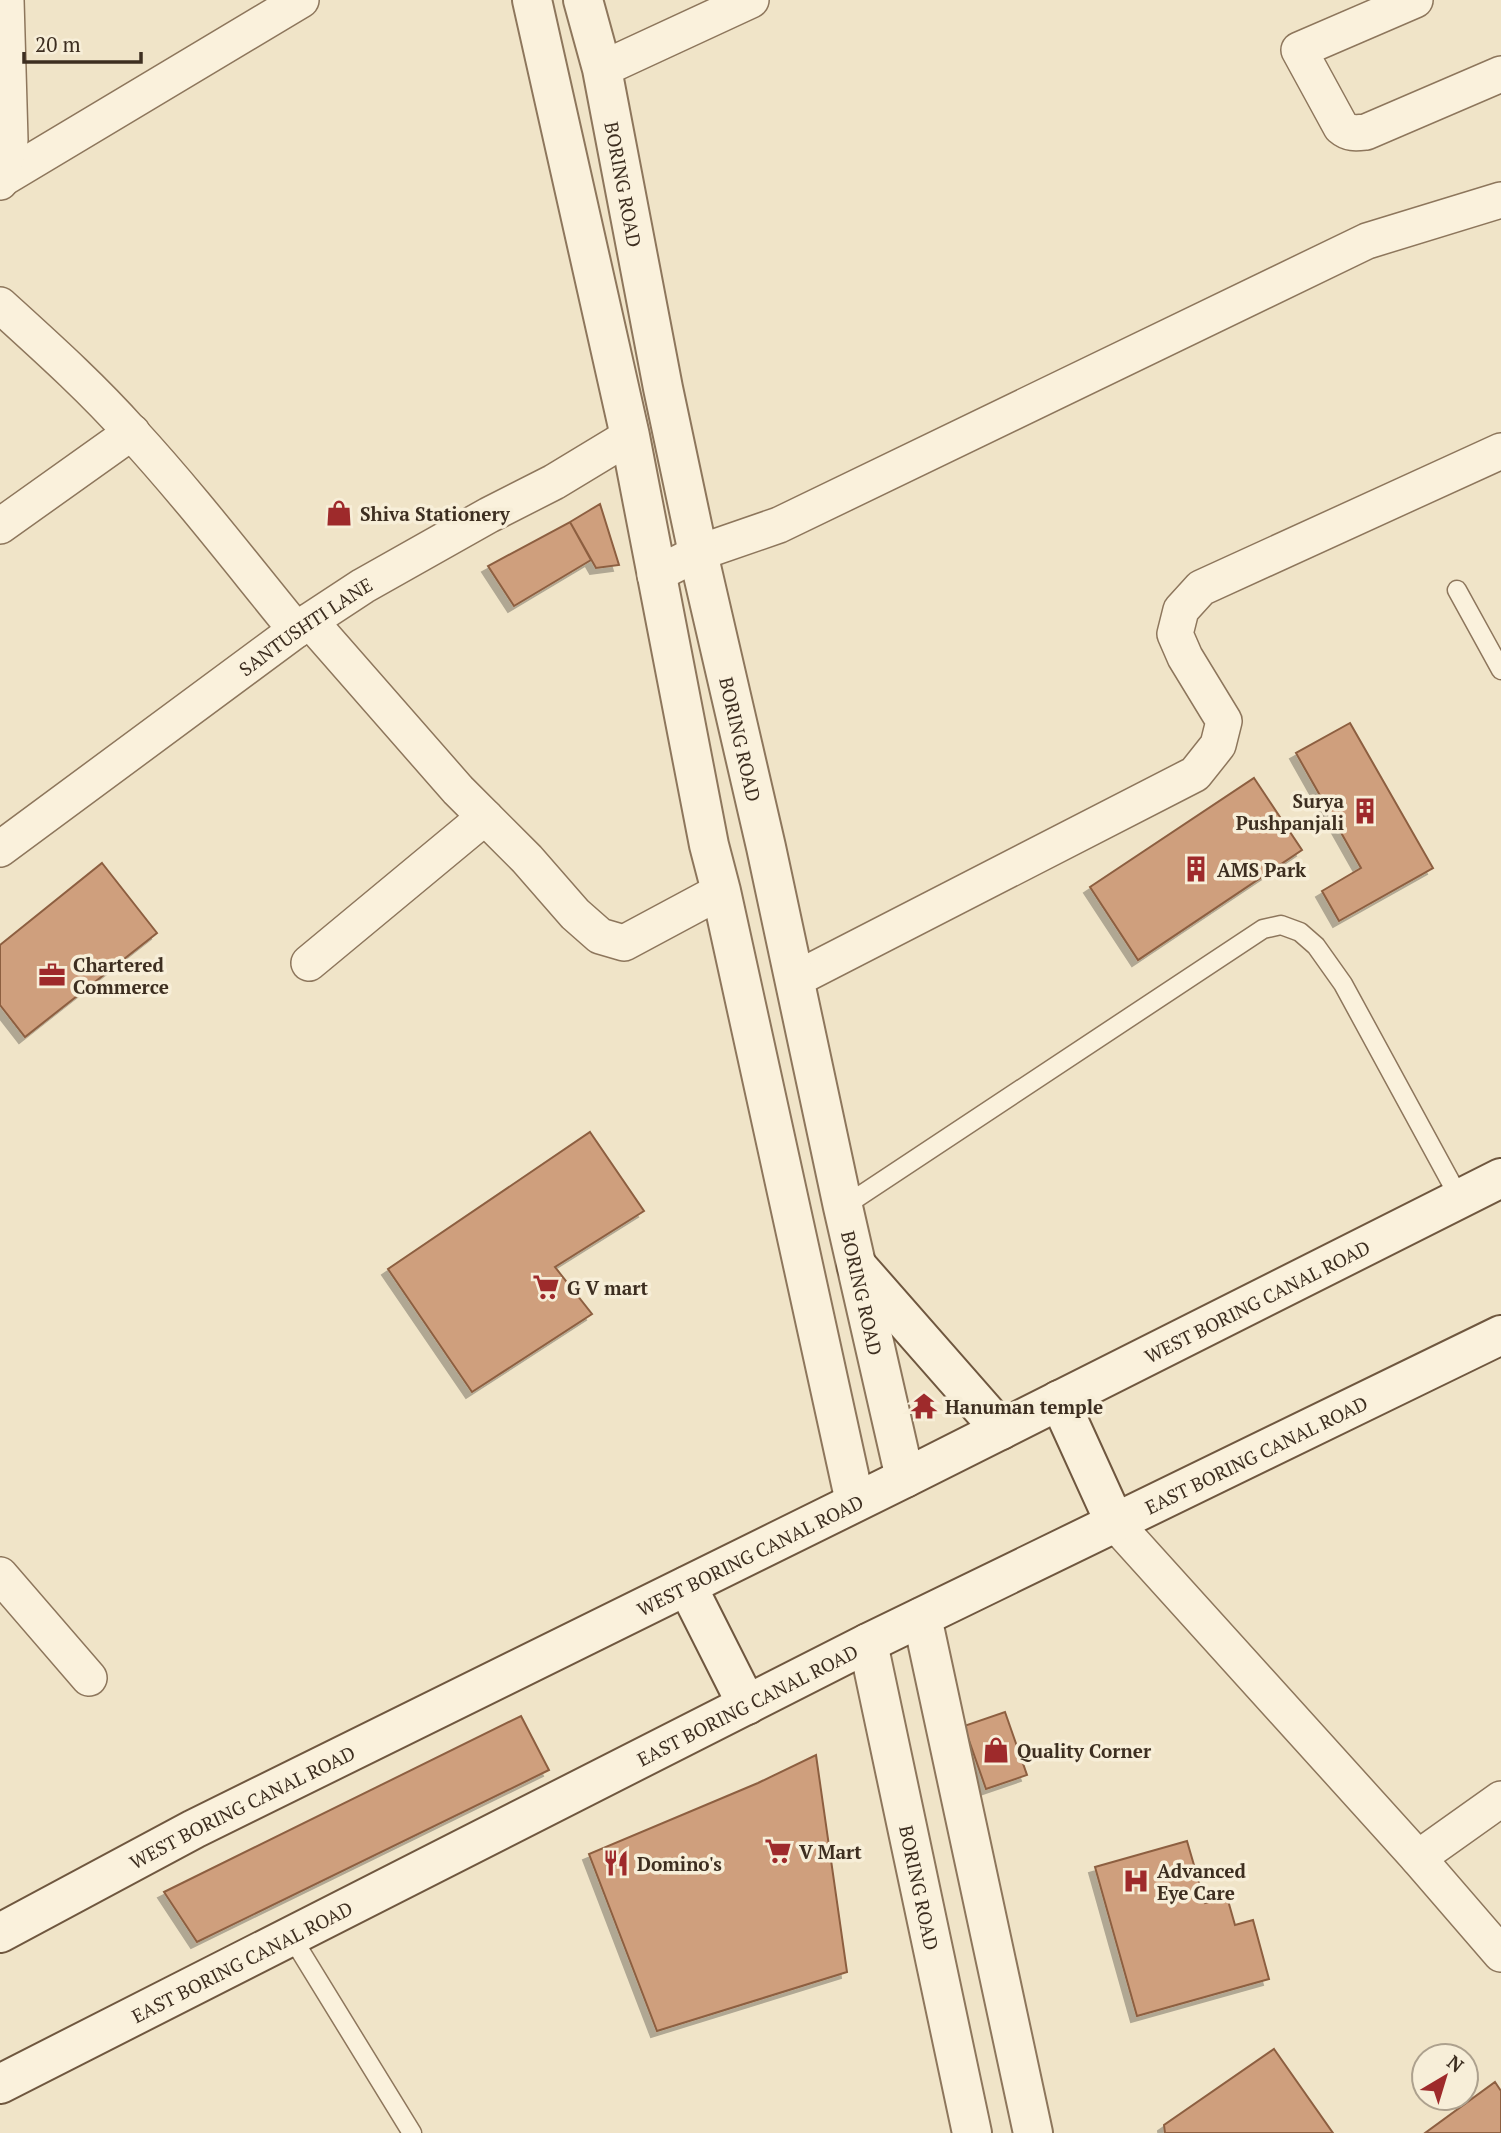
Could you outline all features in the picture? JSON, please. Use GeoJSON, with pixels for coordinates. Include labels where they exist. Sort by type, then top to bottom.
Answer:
{"type":"FeatureCollection","features":[{"type":"Feature","properties":{"kind":"street"},"geometry":{"type":"LineString","coordinates":[[1,181],[10,140],[6,0]]}},
{"type":"Feature","properties":{"kind":"street"},"geometry":{"type":"LineString","coordinates":[[1,181],[302,0]]}},
{"type":"Feature","properties":{"kind":"street"},"geometry":{"type":"LineString","coordinates":[[532,0],[630,436],[709,845],[855,1502]]}},
{"type":"Feature","properties":{"kind":"street","name":"BORING ROAD"},"geometry":{"type":"LineString","coordinates":[[583,0],[602,69],[663,388],[698,553],[766,847],[905,1478]]}},
{"type":"Feature","properties":{"kind":"street"},"geometry":{"type":"LineString","coordinates":[[602,69],[751,0]]}},
{"type":"Feature","properties":{"kind":"street"},"geometry":{"type":"LineString","coordinates":[[1415,0],[1299,50],[1340,127],[1355,134],[1366,132],[1501,74]]}},
{"type":"Feature","properties":{"kind":"street"},"geometry":{"type":"LineString","coordinates":[[655,575],[698,553],[779,525],[1367,241],[1501,200]]}},
{"type":"Feature","properties":{"kind":"street"},"geometry":{"type":"LineString","coordinates":[[0,305],[132,432],[303,626],[527,859],[575,915],[600,936],[624,943],[721,891]]}},
{"type":"Feature","properties":{"kind":"street"},"geometry":{"type":"LineString","coordinates":[[0,526],[132,432]]}},
{"type":"Feature","properties":{"kind":"street","name":"SANTUSHTI LANE"},"geometry":{"type":"LineString","coordinates":[[0,849],[303,626],[399,565],[554,482],[630,436]]}},
{"type":"Feature","properties":{"kind":"street"},"geometry":{"type":"LineString","coordinates":[[794,980],[1195,774],[1218,745],[1224,721],[1185,657],[1175,634],[1181,610],[1201,588],[1501,451]]}},
{"type":"Feature","properties":{"kind":"street"},"geometry":{"type":"LineString","coordinates":[[309,963],[485,817]]}},
{"type":"Feature","properties":{"kind":"street","name":"WEST BORING CANAL ROAD"},"geometry":{"type":"LineString","coordinates":[[0,1933],[194,1829],[905,1478],[1501,1178]]}},
{"type":"Feature","properties":{"kind":"street"},"geometry":{"type":"LineString","coordinates":[[857,1266],[1001,1430]]}},
{"type":"Feature","properties":{"kind":"street","name":"EAST BORING CANAL ROAD"},"geometry":{"type":"LineString","coordinates":[[0,2084],[869,1643],[1501,1335]]}},
{"type":"Feature","properties":{"kind":"street"},"geometry":{"type":"LineString","coordinates":[[1059,1400],[1115,1523],[1419,1858],[1501,1954]]}},
{"type":"Feature","properties":{"kind":"street"},"geometry":{"type":"LineString","coordinates":[[0,1575],[89,1678]]}},
{"type":"Feature","properties":{"kind":"street"},"geometry":{"type":"LineString","coordinates":[[687,1586],[747,1704]]}},
{"type":"Feature","properties":{"kind":"street"},"geometry":{"type":"LineString","coordinates":[[922,1617],[1033,2133]]}},
{"type":"Feature","properties":{"kind":"street","name":"BORING ROAD"},"geometry":{"type":"LineString","coordinates":[[869,1643],[972,2133]]}},
{"type":"Feature","properties":{"kind":"street"},"geometry":{"type":"LineString","coordinates":[[1419,1858],[1501,1799]]}},
{"type":"Feature","properties":{"kind":"lane"},"geometry":{"type":"LineString","coordinates":[[1457,590],[1501,670]]}},
{"type":"Feature","properties":{"kind":"lane"},"geometry":{"type":"LineString","coordinates":[[844,1208],[1263,929],[1281,925],[1300,932],[1308,939],[1343,984],[1460,1199]]}},
{"type":"Feature","properties":{"kind":"lane"},"geometry":{"type":"LineString","coordinates":[[290,1936],[412,2133]]}},
{"type":"Feature","properties":{"kind":"building"},"geometry":{"type":"Polygon","coordinates":[[[600,504],[619,565],[596,568],[570,522],[600,504]]]}},
{"type":"Feature","properties":{"kind":"building"},"geometry":{"type":"Polygon","coordinates":[[[570,522],[591,560],[514,606],[488,566],[570,522]]]}},
{"type":"Feature","properties":{"kind":"building","name":"Surya Pushpanjali"},"geometry":{"type":"Polygon","coordinates":[[[1350,723],[1433,868],[1339,921],[1322,891],[1361,868],[1296,753],[1350,723]]]}},
{"type":"Feature","properties":{"kind":"building","name":"AMS Park"},"geometry":{"type":"Polygon","coordinates":[[[1254,778],[1302,850],[1138,960],[1090,887],[1254,778]]]}},
{"type":"Feature","properties":{"kind":"building","name":"Chartered Commerce"},"geometry":{"type":"Polygon","coordinates":[[[102,863],[157,933],[25,1037],[0,1005],[0,945],[102,863]]]}},
{"type":"Feature","properties":{"kind":"building"},"geometry":{"type":"Polygon","coordinates":[[[590,1132],[644,1211],[555,1267],[592,1314],[472,1392],[388,1269],[590,1132]]]}},
{"type":"Feature","properties":{"kind":"building","name":"Quality Corner"},"geometry":{"type":"Polygon","coordinates":[[[1005,1712],[1027,1775],[986,1789],[964,1726],[1005,1712]]]}},
{"type":"Feature","properties":{"kind":"building"},"geometry":{"type":"Polygon","coordinates":[[[521,1716],[549,1770],[197,1942],[164,1892],[521,1716]]]}},
{"type":"Feature","properties":{"kind":"building"},"geometry":{"type":"Polygon","coordinates":[[[816,1755],[847,1972],[657,2031],[589,1854],[758,1783],[816,1755]]]}},
{"type":"Feature","properties":{"kind":"building"},"geometry":{"type":"Polygon","coordinates":[[[1187,1841],[1205,1903],[1227,1897],[1235,1925],[1253,1920],[1269,1979],[1137,2016],[1095,1867],[1187,1841]]]}},
{"type":"Feature","properties":{"kind":"building"},"geometry":{"type":"Polygon","coordinates":[[[1274,2049],[1333,2133],[1165,2133],[1164,2125],[1274,2049]]]}},
{"type":"Feature","properties":{"kind":"building"},"geometry":{"type":"Polygon","coordinates":[[[1495,2082],[1501,2091],[1501,2133],[1425,2133],[1454,2112],[1480,2112],[1480,2093],[1495,2082]]]}},
{"type":"Feature","properties":{"kind":"place","name":"Shiva Stationery"},"geometry":{"type":"Point","coordinates":[339,513]}},
{"type":"Feature","properties":{"kind":"place","name":"Surya Pushpanjali"},"geometry":{"type":"Point","coordinates":[1365,811]}},
{"type":"Feature","properties":{"kind":"place","name":"AMS Park"},"geometry":{"type":"Point","coordinates":[1196,869]}},
{"type":"Feature","properties":{"kind":"place","name":"Chartered Commerce"},"geometry":{"type":"Point","coordinates":[52,975]}},
{"type":"Feature","properties":{"kind":"place","name":"G V mart"},"geometry":{"type":"Point","coordinates":[546,1287]}},
{"type":"Feature","properties":{"kind":"place","name":"Hanuman temple"},"geometry":{"type":"Point","coordinates":[924,1406]}},
{"type":"Feature","properties":{"kind":"place","name":"Quality Corner"},"geometry":{"type":"Point","coordinates":[996,1750]}},
{"type":"Feature","properties":{"kind":"place","name":"V Mart"},"geometry":{"type":"Point","coordinates":[778,1851]}},
{"type":"Feature","properties":{"kind":"place","name":"Domino's"},"geometry":{"type":"Point","coordinates":[616,1863]}},
{"type":"Feature","properties":{"kind":"place","name":"Advanced Eye Care"},"geometry":{"type":"Point","coordinates":[1136,1881]}}]}
